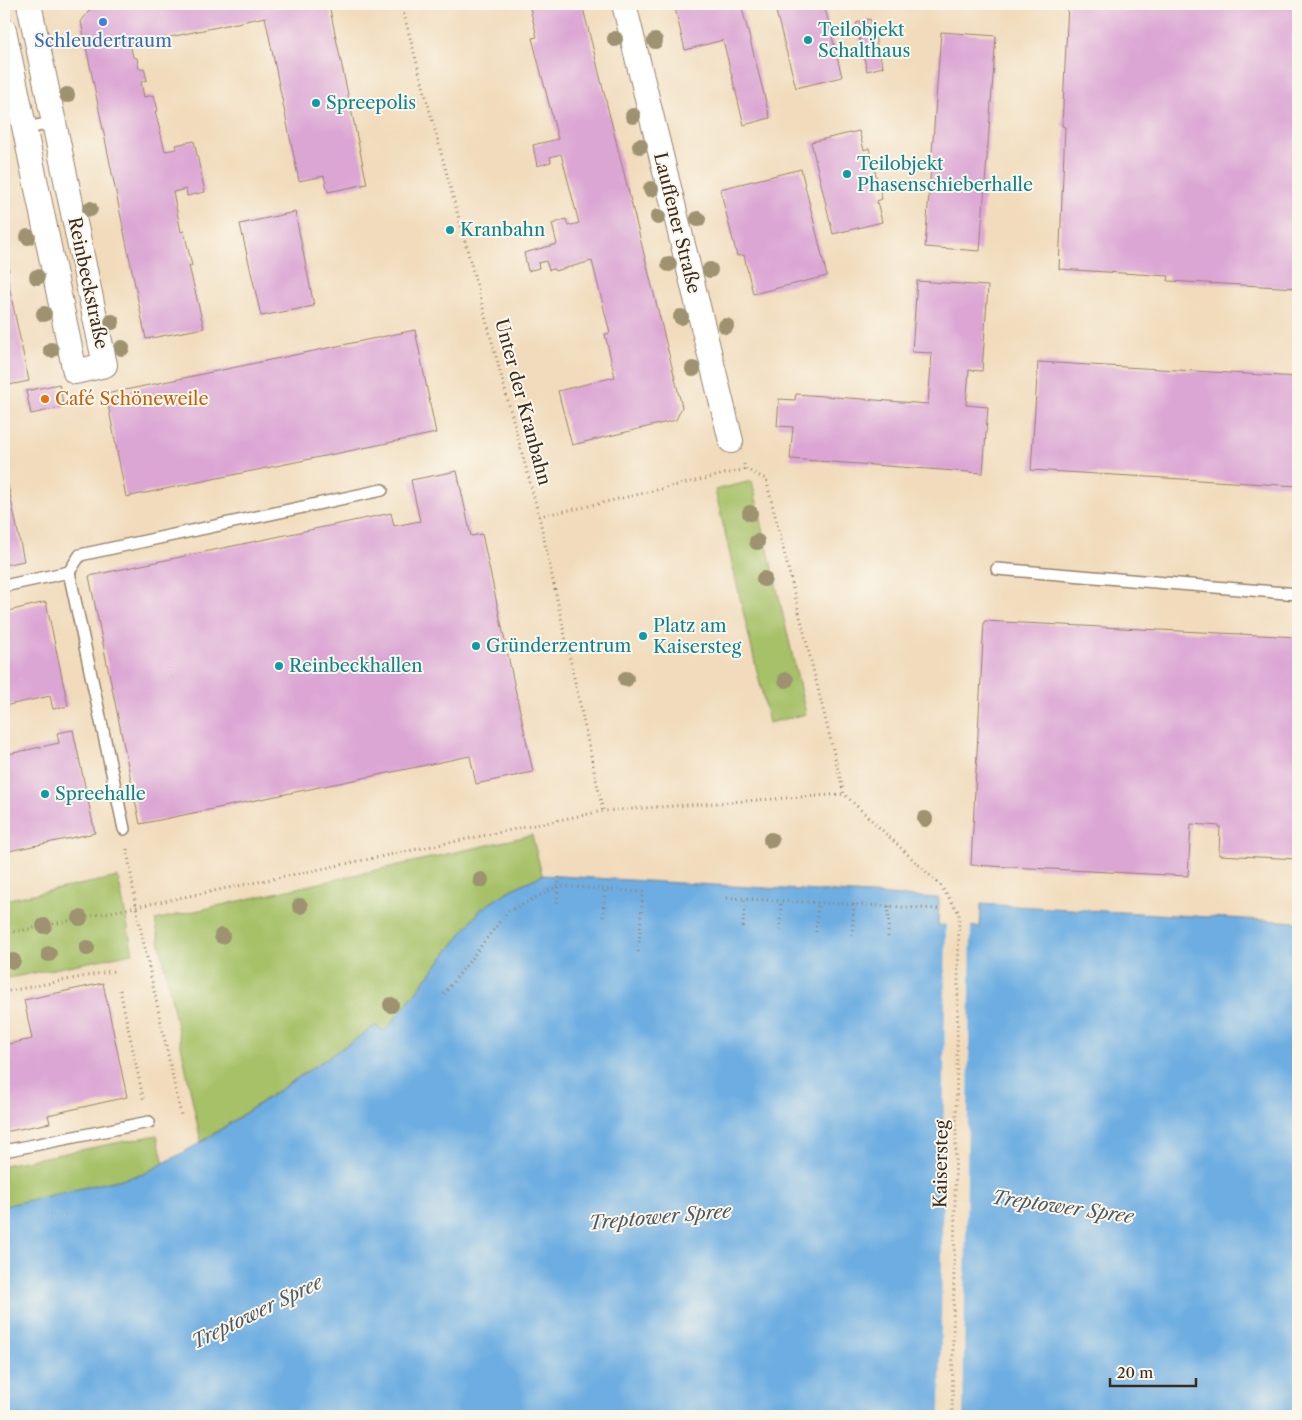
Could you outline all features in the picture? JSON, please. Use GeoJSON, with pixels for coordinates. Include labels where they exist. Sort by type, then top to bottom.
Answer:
{"type":"FeatureCollection","features":[{"type":"Feature","properties":{"kind":"street","name":"Reinbeckstraße"},"geometry":{"type":"LineString","coordinates":[[4,30],[75,372],[105,365],[29,4]]}},
{"type":"Feature","properties":{"kind":"street","name":"Lauffener Straße"},"geometry":{"type":"LineString","coordinates":[[624,4],[731,441]]}},
{"type":"Feature","properties":{"kind":"lane"},"geometry":{"type":"LineString","coordinates":[[24,128],[54,123]]}},
{"type":"Feature","properties":{"kind":"lane"},"geometry":{"type":"LineString","coordinates":[[4,586],[68,572],[80,555],[382,490]]}},
{"type":"Feature","properties":{"kind":"lane"},"geometry":{"type":"LineString","coordinates":[[997,569],[1298,594]]}},
{"type":"Feature","properties":{"kind":"lane"},"geometry":{"type":"LineString","coordinates":[[68,572],[124,828]]}},
{"type":"Feature","properties":{"kind":"lane"},"geometry":{"type":"LineString","coordinates":[[4,1151],[149,1122]]}},
{"type":"Feature","properties":{"kind":"path","name":"Unter der Kranbahn"},"geometry":{"type":"LineString","coordinates":[[401,4],[539,516],[603,811]]}},
{"type":"Feature","properties":{"kind":"path"},"geometry":{"type":"LineString","coordinates":[[731,441],[746,469]]}},
{"type":"Feature","properties":{"kind":"path"},"geometry":{"type":"LineString","coordinates":[[4,934],[603,811],[844,794],[766,478],[746,469],[539,516]]}},
{"type":"Feature","properties":{"kind":"path","name":"Kaisersteg"},"geometry":{"type":"LineString","coordinates":[[844,794],[941,886],[959,913],[952,1416]]}},
{"type":"Feature","properties":{"kind":"path"},"geometry":{"type":"LineString","coordinates":[[124,828],[136,908],[181,1115]]}},
{"type":"Feature","properties":{"kind":"path"},"geometry":{"type":"LineString","coordinates":[[557,903],[559,876]]}},
{"type":"Feature","properties":{"kind":"path"},"geometry":{"type":"LineString","coordinates":[[444,994],[507,912],[559,886],[643,892],[638,956]]}},
{"type":"Feature","properties":{"kind":"path"},"geometry":{"type":"LineString","coordinates":[[603,917],[605,889]]}},
{"type":"Feature","properties":{"kind":"path"},"geometry":{"type":"LineString","coordinates":[[727,898],[939,909]]}},
{"type":"Feature","properties":{"kind":"path"},"geometry":{"type":"LineString","coordinates":[[743,927],[744,898]]}},
{"type":"Feature","properties":{"kind":"path"},"geometry":{"type":"LineString","coordinates":[[780,930],[781,900]]}},
{"type":"Feature","properties":{"kind":"path"},"geometry":{"type":"LineString","coordinates":[[816,932],[818,902]]}},
{"type":"Feature","properties":{"kind":"path"},"geometry":{"type":"LineString","coordinates":[[852,935],[854,904]]}},
{"type":"Feature","properties":{"kind":"path"},"geometry":{"type":"LineString","coordinates":[[888,937],[889,906]]}},
{"type":"Feature","properties":{"kind":"path"},"geometry":{"type":"LineString","coordinates":[[4,992],[113,971]]}},
{"type":"Feature","properties":{"kind":"path"},"geometry":{"type":"LineString","coordinates":[[120,990],[149,1122]]}},
{"type":"Feature","properties":{"kind":"green space"},"geometry":{"type":"Polygon","coordinates":[[[752,481],[806,714],[769,723],[715,490],[752,481]]]}},
{"type":"Feature","properties":{"kind":"green space"},"geometry":{"type":"Polygon","coordinates":[[[532,835],[542,875],[510,890],[481,909],[385,1031],[375,1026],[201,1142],[155,920],[532,835]]]}},
{"type":"Feature","properties":{"kind":"green space"},"geometry":{"type":"Polygon","coordinates":[[[118,877],[133,953],[4,979],[4,900],[118,877]]]}},
{"type":"Feature","properties":{"kind":"green space"},"geometry":{"type":"Polygon","coordinates":[[[157,1135],[164,1164],[144,1174],[4,1206],[4,1165],[157,1135]]]}},
{"type":"Feature","properties":{"kind":"water","name":"Treptower Spree"},"geometry":{"type":"Polygon","coordinates":[[[542,875],[939,898],[938,925],[980,927],[981,904],[1298,922],[1298,1416],[4,1416],[4,1206],[144,1174],[202,1142],[375,1026],[385,1031],[481,909],[510,890],[542,875]]]}},
{"type":"Feature","properties":{"kind":"pier"},"geometry":{"type":"Polygon","coordinates":[[[946,923],[971,924],[963,1416],[940,1416],[946,923]]]}},
{"type":"Feature","properties":{"kind":"building"},"geometry":{"type":"Polygon","coordinates":[[[94,4],[323,4],[324,7],[329,5],[367,184],[328,192],[324,176],[299,181],[265,17],[151,41],[150,39],[130,43],[133,57],[137,58],[139,69],[144,68],[147,80],[141,82],[144,97],[154,95],[158,111],[155,111],[165,151],[177,149],[176,145],[194,141],[205,192],[187,196],[186,189],[173,192],[181,232],[184,231],[192,266],[189,266],[204,328],[146,339],[81,22],[94,4]]]}},
{"type":"Feature","properties":{"kind":"building"},"geometry":{"type":"Polygon","coordinates":[[[529,4],[582,4],[682,407],[676,420],[572,445],[558,391],[615,377],[605,334],[610,333],[592,261],[555,271],[554,269],[549,270],[546,261],[538,263],[539,268],[528,271],[524,253],[557,244],[552,224],[566,219],[568,226],[579,223],[561,154],[550,157],[551,162],[537,166],[533,145],[558,139],[532,38],[537,37],[529,4]]]}},
{"type":"Feature","properties":{"kind":"building"},"geometry":{"type":"Polygon","coordinates":[[[674,4],[741,4],[770,118],[744,125],[723,40],[685,50],[674,4]]]}},
{"type":"Feature","properties":{"kind":"building","name":"Teilobjekt Schalthaus"},"geometry":{"type":"Polygon","coordinates":[[[774,4],[824,4],[842,77],[796,88],[774,4]]]}},
{"type":"Feature","properties":{"kind":"building"},"geometry":{"type":"Polygon","coordinates":[[[1068,4],[1298,4],[1298,288],[1168,281],[1169,276],[1059,269],[1065,127],[1062,126],[1068,4]]]}},
{"type":"Feature","properties":{"kind":"building"},"geometry":{"type":"Polygon","coordinates":[[[870,19],[883,67],[867,71],[856,23],[870,19]]]}},
{"type":"Feature","properties":{"kind":"building"},"geometry":{"type":"Polygon","coordinates":[[[941,32],[996,36],[980,251],[925,247],[941,32]]]}},
{"type":"Feature","properties":{"kind":"building","name":"Teilobjekt Phasenschieberhalle"},"geometry":{"type":"Polygon","coordinates":[[[859,131],[864,150],[869,148],[882,199],[877,201],[882,222],[833,234],[811,142],[859,131]]]}},
{"type":"Feature","properties":{"kind":"building"},"geometry":{"type":"Polygon","coordinates":[[[801,169],[827,276],[753,294],[744,255],[737,256],[720,189],[801,169]]]}},
{"type":"Feature","properties":{"kind":"building"},"geometry":{"type":"Polygon","coordinates":[[[295,212],[314,306],[261,316],[240,224],[295,212]]]}},
{"type":"Feature","properties":{"kind":"building"},"geometry":{"type":"Polygon","coordinates":[[[4,248],[9,271],[6,272],[29,381],[4,386],[4,248]]]}},
{"type":"Feature","properties":{"kind":"building"},"geometry":{"type":"Polygon","coordinates":[[[917,281],[988,286],[982,371],[969,370],[966,405],[988,407],[983,473],[790,459],[793,427],[777,426],[779,399],[795,400],[796,394],[928,404],[932,353],[912,352],[917,281]]]}},
{"type":"Feature","properties":{"kind":"building"},"geometry":{"type":"Polygon","coordinates":[[[415,330],[436,433],[126,497],[106,394],[415,330]]]}},
{"type":"Feature","properties":{"kind":"building"},"geometry":{"type":"Polygon","coordinates":[[[1038,362],[1298,377],[1298,486],[1031,470],[1038,362]]]}},
{"type":"Feature","properties":{"kind":"building","name":"Café Schöneweile"},"geometry":{"type":"Polygon","coordinates":[[[59,384],[64,407],[31,414],[26,391],[59,384]]]}},
{"type":"Feature","properties":{"kind":"building","name":"Reinbeckhallen"},"geometry":{"type":"Polygon","coordinates":[[[457,471],[471,536],[482,534],[533,772],[476,784],[470,756],[140,824],[89,576],[391,513],[394,526],[420,521],[411,480],[457,471]]]}},
{"type":"Feature","properties":{"kind":"building"},"geometry":{"type":"Polygon","coordinates":[[[7,480],[24,561],[4,565],[4,481],[7,480]]]}},
{"type":"Feature","properties":{"kind":"building"},"geometry":{"type":"Polygon","coordinates":[[[46,602],[68,706],[53,709],[50,696],[4,706],[4,612],[46,602]]]}},
{"type":"Feature","properties":{"kind":"building"},"geometry":{"type":"Polygon","coordinates":[[[984,621],[1298,637],[1298,859],[1219,855],[1220,826],[1191,824],[1188,876],[971,865],[984,621]]]}},
{"type":"Feature","properties":{"kind":"building","name":"Spreehalle"},"geometry":{"type":"Polygon","coordinates":[[[73,730],[95,833],[4,852],[4,755],[59,743],[57,733],[73,730]]]}},
{"type":"Feature","properties":{"kind":"building"},"geometry":{"type":"Polygon","coordinates":[[[103,983],[127,1097],[48,1115],[50,1123],[4,1132],[4,1045],[32,1039],[24,1000],[103,983]]]}},
{"type":"Feature","properties":{"kind":"place","name":"Schleudertraum"},"geometry":{"type":"Point","coordinates":[103,22]}},
{"type":"Feature","properties":{"kind":"place","name":"Teilobjekt Schalthaus"},"geometry":{"type":"Point","coordinates":[808,40]}},
{"type":"Feature","properties":{"kind":"place","name":"Spreepolis"},"geometry":{"type":"Point","coordinates":[316,103]}},
{"type":"Feature","properties":{"kind":"place","name":"Teilobjekt Phasenschieberhalle"},"geometry":{"type":"Point","coordinates":[847,174]}},
{"type":"Feature","properties":{"kind":"place","name":"Kranbahn"},"geometry":{"type":"Point","coordinates":[450,230]}},
{"type":"Feature","properties":{"kind":"place","name":"Café Schöneweile"},"geometry":{"type":"Point","coordinates":[45,399]}},
{"type":"Feature","properties":{"kind":"place","name":"Platz am Kaisersteg"},"geometry":{"type":"Point","coordinates":[643,636]}},
{"type":"Feature","properties":{"kind":"place","name":"Gründerzentrum"},"geometry":{"type":"Point","coordinates":[476,646]}},
{"type":"Feature","properties":{"kind":"place","name":"Reinbeckhallen"},"geometry":{"type":"Point","coordinates":[279,666]}},
{"type":"Feature","properties":{"kind":"place","name":"Spreehalle"},"geometry":{"type":"Point","coordinates":[45,794]}}]}
